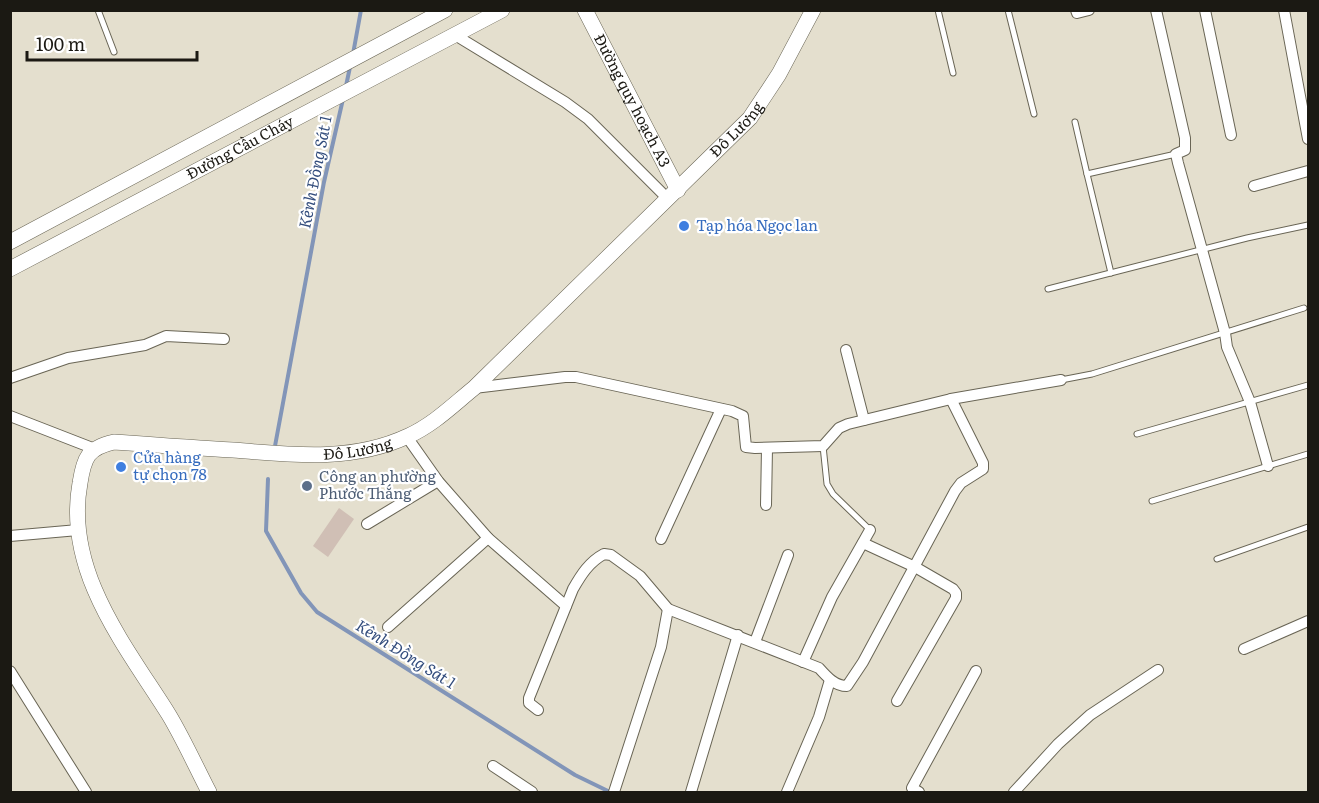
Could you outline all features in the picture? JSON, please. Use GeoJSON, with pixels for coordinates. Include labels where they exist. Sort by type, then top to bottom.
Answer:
{"type":"FeatureCollection","features":[{"type":"Feature","properties":{"kind":"street","name":"Đường Cầu Cháy"},"geometry":{"type":"LineString","coordinates":[[10,242],[445,10]]}},
{"type":"Feature","properties":{"kind":"street","name":"Đường Cầu Cháy"},"geometry":{"type":"LineString","coordinates":[[10,268],[502,10]]}},
{"type":"Feature","properties":{"kind":"street","name":"Đường quy hoạch A3"},"geometry":{"type":"LineString","coordinates":[[585,10],[673,194]]}},
{"type":"Feature","properties":{"kind":"street","name":"Đô Lương"},"geometry":{"type":"LineString","coordinates":[[95,449],[114,442],[330,455],[377,449],[430,425],[474,388],[750,118],[779,74],[813,10]]}},
{"type":"Feature","properties":{"kind":"street"},"geometry":{"type":"LineString","coordinates":[[1076,10],[1077,13],[1089,10]]}},
{"type":"Feature","properties":{"kind":"street"},"geometry":{"type":"LineString","coordinates":[[1156,10],[1185,138],[1185,150],[1176,154],[1227,347],[1250,402],[1268,466]]}},
{"type":"Feature","properties":{"kind":"street"},"geometry":{"type":"LineString","coordinates":[[1205,10],[1231,135]]}},
{"type":"Feature","properties":{"kind":"street"},"geometry":{"type":"LineString","coordinates":[[1284,10],[1308,139]]}},
{"type":"Feature","properties":{"kind":"street"},"geometry":{"type":"LineString","coordinates":[[455,35],[565,102],[588,119],[673,194]]}},
{"type":"Feature","properties":{"kind":"street"},"geometry":{"type":"LineString","coordinates":[[1254,186],[1308,171]]}},
{"type":"Feature","properties":{"kind":"street"},"geometry":{"type":"LineString","coordinates":[[10,378],[68,358],[145,345],[166,336],[224,339]]}},
{"type":"Feature","properties":{"kind":"street"},"geometry":{"type":"LineString","coordinates":[[846,350],[864,420]]}},
{"type":"Feature","properties":{"kind":"street"},"geometry":{"type":"LineString","coordinates":[[474,388],[576,377],[721,409],[743,416],[746,447],[766,448],[823,446],[839,428],[864,420],[951,399],[1061,380]]}},
{"type":"Feature","properties":{"kind":"street"},"geometry":{"type":"LineString","coordinates":[[538,710],[529,703],[529,698],[566,606],[583,572],[604,554],[611,555],[640,576],[668,609],[819,668],[830,680],[844,687],[850,684],[955,491],[961,483],[984,467],[951,399]]}},
{"type":"Feature","properties":{"kind":"street"},"geometry":{"type":"LineString","coordinates":[[661,539],[721,409]]}},
{"type":"Feature","properties":{"kind":"street"},"geometry":{"type":"LineString","coordinates":[[10,416],[95,449]]}},
{"type":"Feature","properties":{"kind":"street"},"geometry":{"type":"LineString","coordinates":[[407,437],[438,481],[488,538],[566,606]]}},
{"type":"Feature","properties":{"kind":"street"},"geometry":{"type":"LineString","coordinates":[[766,448],[766,505]]}},
{"type":"Feature","properties":{"kind":"street"},"geometry":{"type":"LineString","coordinates":[[95,449],[91,451],[83,468],[78,491],[78,530],[91,582],[114,629],[170,718],[208,792]]}},
{"type":"Feature","properties":{"kind":"street"},"geometry":{"type":"LineString","coordinates":[[367,524],[438,481]]}},
{"type":"Feature","properties":{"kind":"street"},"geometry":{"type":"LineString","coordinates":[[10,536],[78,530]]}},
{"type":"Feature","properties":{"kind":"street"},"geometry":{"type":"LineString","coordinates":[[803,662],[832,597],[870,530]]}},
{"type":"Feature","properties":{"kind":"street"},"geometry":{"type":"LineString","coordinates":[[388,627],[488,538]]}},
{"type":"Feature","properties":{"kind":"street"},"geometry":{"type":"LineString","coordinates":[[863,543],[915,567],[953,589],[956,596],[897,701]]}},
{"type":"Feature","properties":{"kind":"street"},"geometry":{"type":"LineString","coordinates":[[755,642],[788,555]]}},
{"type":"Feature","properties":{"kind":"street"},"geometry":{"type":"LineString","coordinates":[[614,792],[661,647],[668,609]]}},
{"type":"Feature","properties":{"kind":"street"},"geometry":{"type":"LineString","coordinates":[[1244,649],[1308,621]]}},
{"type":"Feature","properties":{"kind":"street"},"geometry":{"type":"LineString","coordinates":[[691,792],[738,635]]}},
{"type":"Feature","properties":{"kind":"street"},"geometry":{"type":"LineString","coordinates":[[1014,792],[1058,744],[1090,715],[1158,670]]}},
{"type":"Feature","properties":{"kind":"street"},"geometry":{"type":"LineString","coordinates":[[10,671],[86,792]]}},
{"type":"Feature","properties":{"kind":"street"},"geometry":{"type":"LineString","coordinates":[[919,792],[912,788],[976,671]]}},
{"type":"Feature","properties":{"kind":"street"},"geometry":{"type":"LineString","coordinates":[[787,792],[819,717],[830,680]]}},
{"type":"Feature","properties":{"kind":"street"},"geometry":{"type":"LineString","coordinates":[[493,766],[532,792]]}},
{"type":"Feature","properties":{"kind":"lane"},"geometry":{"type":"LineString","coordinates":[[98,10],[114,52]]}},
{"type":"Feature","properties":{"kind":"lane"},"geometry":{"type":"LineString","coordinates":[[938,10],[953,74]]}},
{"type":"Feature","properties":{"kind":"lane"},"geometry":{"type":"LineString","coordinates":[[1008,10],[1034,114]]}},
{"type":"Feature","properties":{"kind":"lane"},"geometry":{"type":"LineString","coordinates":[[1075,122],[1111,273]]}},
{"type":"Feature","properties":{"kind":"lane"},"geometry":{"type":"LineString","coordinates":[[1087,174],[1176,154]]}},
{"type":"Feature","properties":{"kind":"lane"},"geometry":{"type":"LineString","coordinates":[[1048,289],[1247,238],[1308,225]]}},
{"type":"Feature","properties":{"kind":"lane"},"geometry":{"type":"LineString","coordinates":[[1061,380],[1092,374],[1304,308]]}},
{"type":"Feature","properties":{"kind":"lane"},"geometry":{"type":"LineString","coordinates":[[1137,434],[1308,385]]}},
{"type":"Feature","properties":{"kind":"lane"},"geometry":{"type":"LineString","coordinates":[[823,446],[827,484],[833,494],[870,530]]}},
{"type":"Feature","properties":{"kind":"lane"},"geometry":{"type":"LineString","coordinates":[[1152,501],[1308,454]]}},
{"type":"Feature","properties":{"kind":"lane"},"geometry":{"type":"LineString","coordinates":[[1217,559],[1308,527]]}},
{"type":"Feature","properties":{"kind":"building"},"geometry":{"type":"Polygon","coordinates":[[[339,508],[354,519],[328,557],[313,546],[339,508]]]}},
{"type":"Feature","properties":{"kind":"waterway","name":"Kênh Đồng Sát 1"},"geometry":{"type":"LineString","coordinates":[[353,54],[361,10]]}},
{"type":"Feature","properties":{"kind":"waterway","name":"Kênh Đồng Sát 1"},"geometry":{"type":"LineString","coordinates":[[346,86],[350,67]]}},
{"type":"Feature","properties":{"kind":"waterway","name":"Kênh Đồng Sát 1"},"geometry":{"type":"LineString","coordinates":[[275,446],[324,182],[343,99]]}},
{"type":"Feature","properties":{"kind":"waterway","name":"Kênh Đồng Sát 1"},"geometry":{"type":"LineString","coordinates":[[268,479],[266,531],[301,593],[317,612],[575,775],[610,792]]}},
{"type":"Feature","properties":{"kind":"place","name":"Tạp hóa Ngọc lan"},"geometry":{"type":"Point","coordinates":[684,226]}},
{"type":"Feature","properties":{"kind":"place","name":"Cửa hàng tự chọn 78"},"geometry":{"type":"Point","coordinates":[121,467]}},
{"type":"Feature","properties":{"kind":"place","name":"Công an phường Phước Thắng"},"geometry":{"type":"Point","coordinates":[307,486]}}]}
